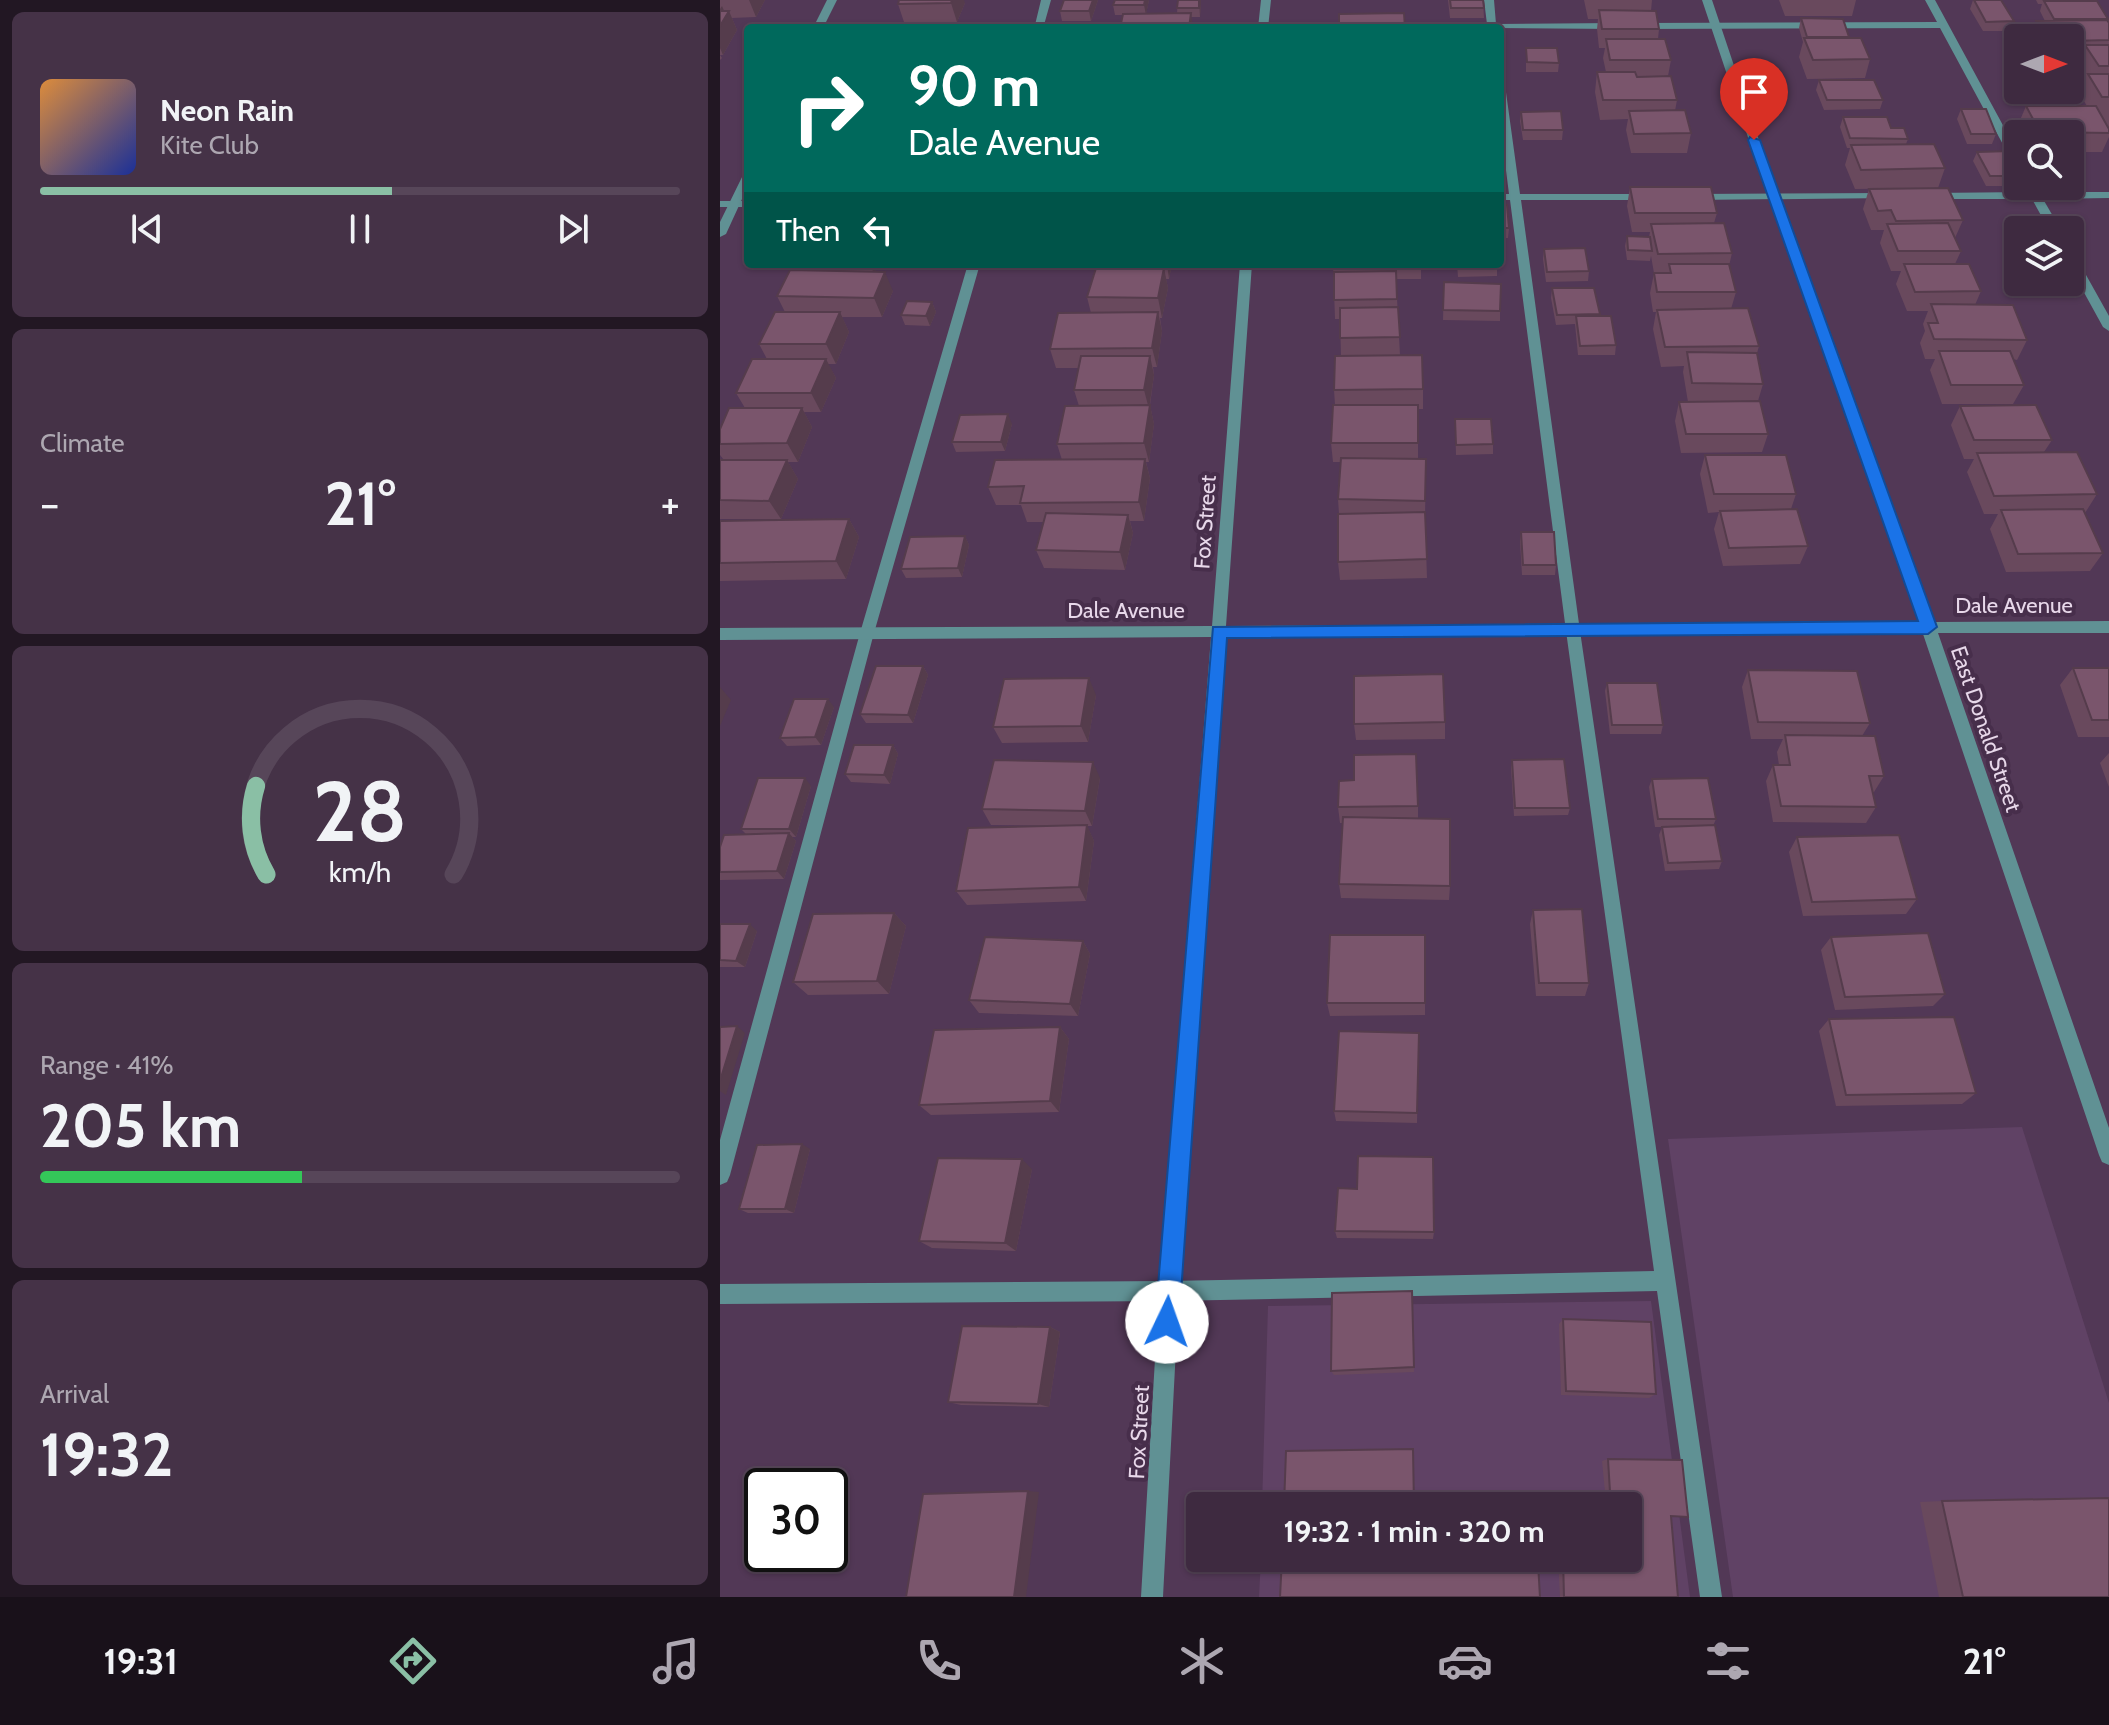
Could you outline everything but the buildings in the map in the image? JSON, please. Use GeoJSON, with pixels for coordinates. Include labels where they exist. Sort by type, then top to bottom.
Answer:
{"type":"FeatureCollection","features":[{"type":"Feature","properties":{"kind":"street"},"geometry":{"type":"LineString","coordinates":[[820,24],[832,0]]}},
{"type":"Feature","properties":{"kind":"street"},"geometry":{"type":"LineString","coordinates":[[1040,24],[1046,0]]}},
{"type":"Feature","properties":{"kind":"street"},"geometry":{"type":"LineString","coordinates":[[1263,24],[1266,0]]}},
{"type":"Feature","properties":{"kind":"street"},"geometry":{"type":"LineString","coordinates":[[1489,0],[1492,24]]}},
{"type":"Feature","properties":{"kind":"street","name":"East Donald Street"},"geometry":{"type":"LineString","coordinates":[[1707,0],[1773,197],[1928,627],[2109,1155]]}},
{"type":"Feature","properties":{"kind":"street"},"geometry":{"type":"LineString","coordinates":[[1930,0],[2004,137]]}},
{"type":"Feature","properties":{"kind":"street"},"geometry":{"type":"LineString","coordinates":[[1504,27],[1944,25]]}},
{"type":"Feature","properties":{"kind":"street"},"geometry":{"type":"LineString","coordinates":[[1504,141],[1508,197],[1711,1597]]}},
{"type":"Feature","properties":{"kind":"street"},"geometry":{"type":"LineString","coordinates":[[720,234],[744,183]]}},
{"type":"Feature","properties":{"kind":"street"},"geometry":{"type":"LineString","coordinates":[[1912,196],[2004,192]]}},
{"type":"Feature","properties":{"kind":"street"},"geometry":{"type":"LineString","coordinates":[[2084,194],[2109,195]]}},
{"type":"Feature","properties":{"kind":"street"},"geometry":{"type":"LineString","coordinates":[[1682,197],[1897,196]]}},
{"type":"Feature","properties":{"kind":"street"},"geometry":{"type":"LineString","coordinates":[[1508,197],[1667,197]]}},
{"type":"Feature","properties":{"kind":"street"},"geometry":{"type":"LineString","coordinates":[[720,204],[744,204]]}},
{"type":"Feature","properties":{"kind":"street"},"geometry":{"type":"LineString","coordinates":[[720,1175],[867,633],[973,268]]}},
{"type":"Feature","properties":{"kind":"street","name":"Fox Street"},"geometry":{"type":"LineString","coordinates":[[1152,1597],[1169,1291],[1246,268]]}},
{"type":"Feature","properties":{"kind":"street"},"geometry":{"type":"LineString","coordinates":[[2084,282],[2109,327]]}},
{"type":"Feature","properties":{"kind":"street","name":"Dale Avenue"},"geometry":{"type":"LineString","coordinates":[[720,634],[2109,627]]}},
{"type":"Feature","properties":{"kind":"street"},"geometry":{"type":"LineString","coordinates":[[720,1294],[1169,1291],[1666,1281]]}},
{"type":"Feature","properties":{"kind":"shaded area"},"geometry":{"type":"Polygon","coordinates":[[[2022,1127],[2109,1403],[2109,1597],[1733,1597],[1668,1139],[2022,1127]]]}},
{"type":"Feature","properties":{"kind":"shaded area"},"geometry":{"type":"Polygon","coordinates":[[[1651,1301],[1690,1597],[1259,1597],[1260,1572],[1642,1572],[1642,1492],[1262,1492],[1268,1306],[1651,1301]]]}},
{"type":"Feature","properties":{"kind":"route"},"geometry":{"type":"LineString","coordinates":[[1167,1322],[1219,632],[1928,627],[1754,140]]}}]}
